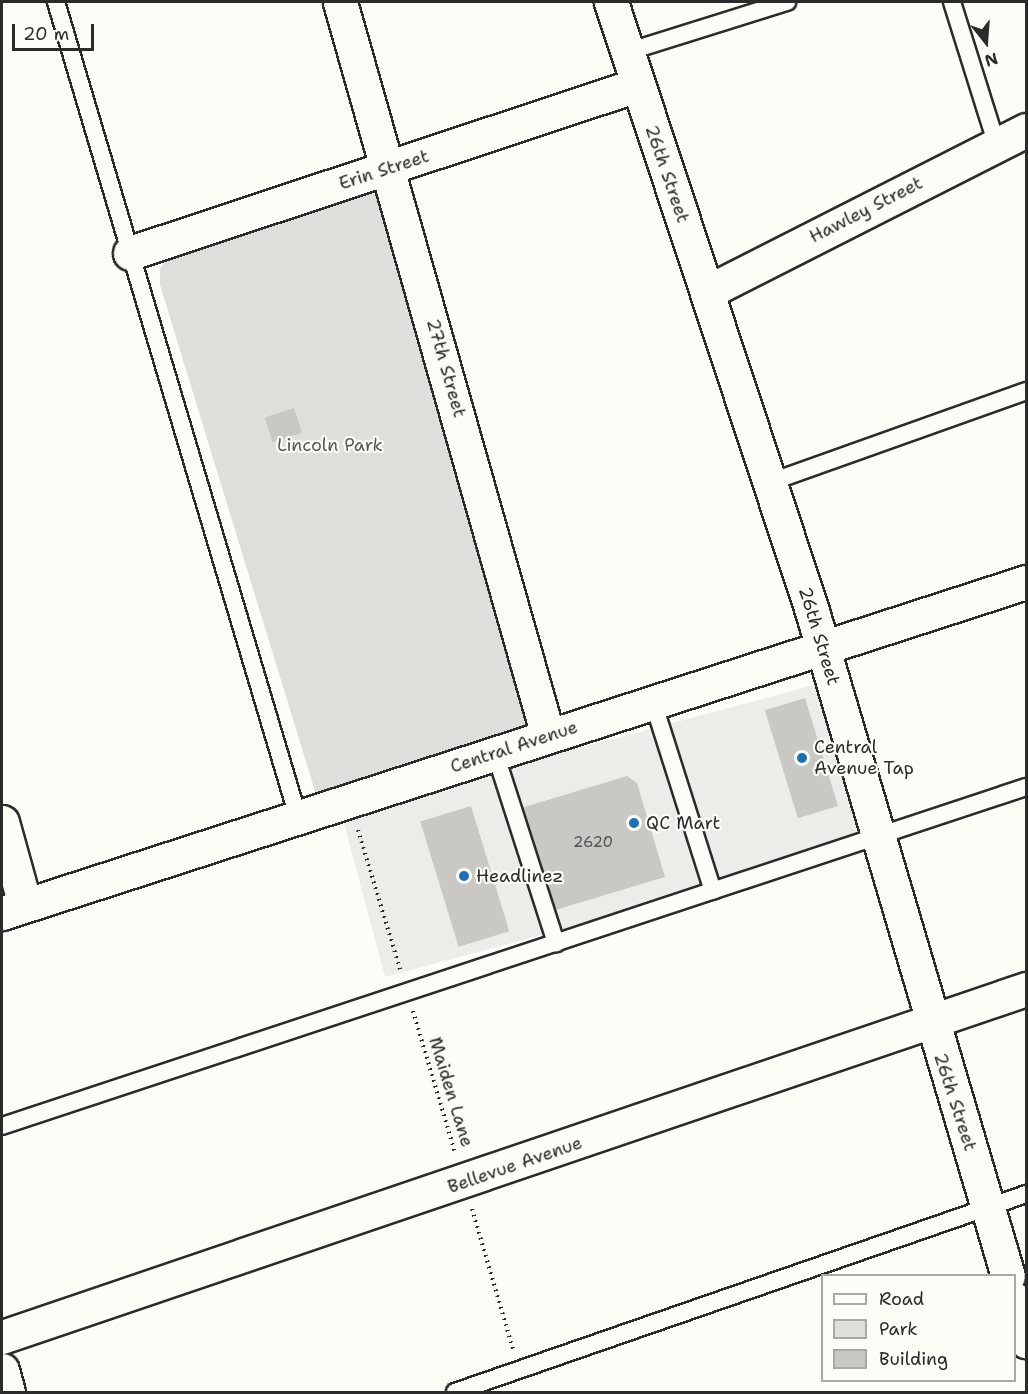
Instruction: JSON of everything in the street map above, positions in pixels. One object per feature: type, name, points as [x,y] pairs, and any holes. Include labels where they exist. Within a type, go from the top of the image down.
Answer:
[{"type":"street","name":"27th Street","points":[[340,2],[391,168],[548,736]]},
{"type":"street","name":"26th Street","points":[[611,2],[823,647],[929,1020],[1008,1274]]},
{"type":"street","name":"Erin Street","points":[[130,253],[637,85]]},
{"type":"street","name":"Hawley Street","points":[[707,292],[996,142],[1026,130]]},
{"type":"street","name":"Central Avenue","points":[[13,909],[1026,582]]},
{"type":"street","points":[[2,822],[13,909]]},
{"type":"street","name":"Bellevue Avenue","points":[[2,1336],[464,1182],[929,1020],[1026,989]]},
{"type":"street","points":[[1016,1306],[1026,1341]]},
{"type":"street","points":[[2,1370],[8,1392]]},
{"type":"lane","points":[[56,2],[298,817]]},
{"type":"lane","points":[[627,52],[787,2]]},
{"type":"lane","points":[[952,2],[996,142]]},
{"type":"lane","points":[[768,483],[1026,392]]},
{"type":"lane","points":[[653,702],[713,891]]},
{"type":"lane","points":[[495,753],[556,943]]},
{"type":"lane","points":[[2,1126],[1026,787]]},
{"type":"lane","points":[[455,1392],[1026,1194]]},
{"type":"path","name":"Maiden Lane","points":[[349,800],[519,1370]]},
{"type":"shaded area","points":[[818,684],[862,849],[385,977],[341,812]]},
{"type":"green space","name":"Lincoln Park","points":[[359,188],[379,197],[528,721],[521,735],[318,801],[160,285],[160,269],[172,251]]},
{"type":"building","points":[[294,408],[302,433],[273,442],[265,418]]},
{"type":"building","name":"Central Avenue Tap","points":[[805,698],[838,806],[798,818],[765,710]]},
{"type":"building","points":[[627,776],[637,783],[665,877],[552,911],[521,808]]},
{"type":"building","name":"Headlinez","points":[[471,806],[509,931],[459,947],[420,821]]},
{"type":"place","name":"Central Avenue Tap","points":[[802,758]]},
{"type":"place","name":"QC Mart","points":[[634,823]]},
{"type":"place","name":"Headlinez","points":[[464,876]]}]
